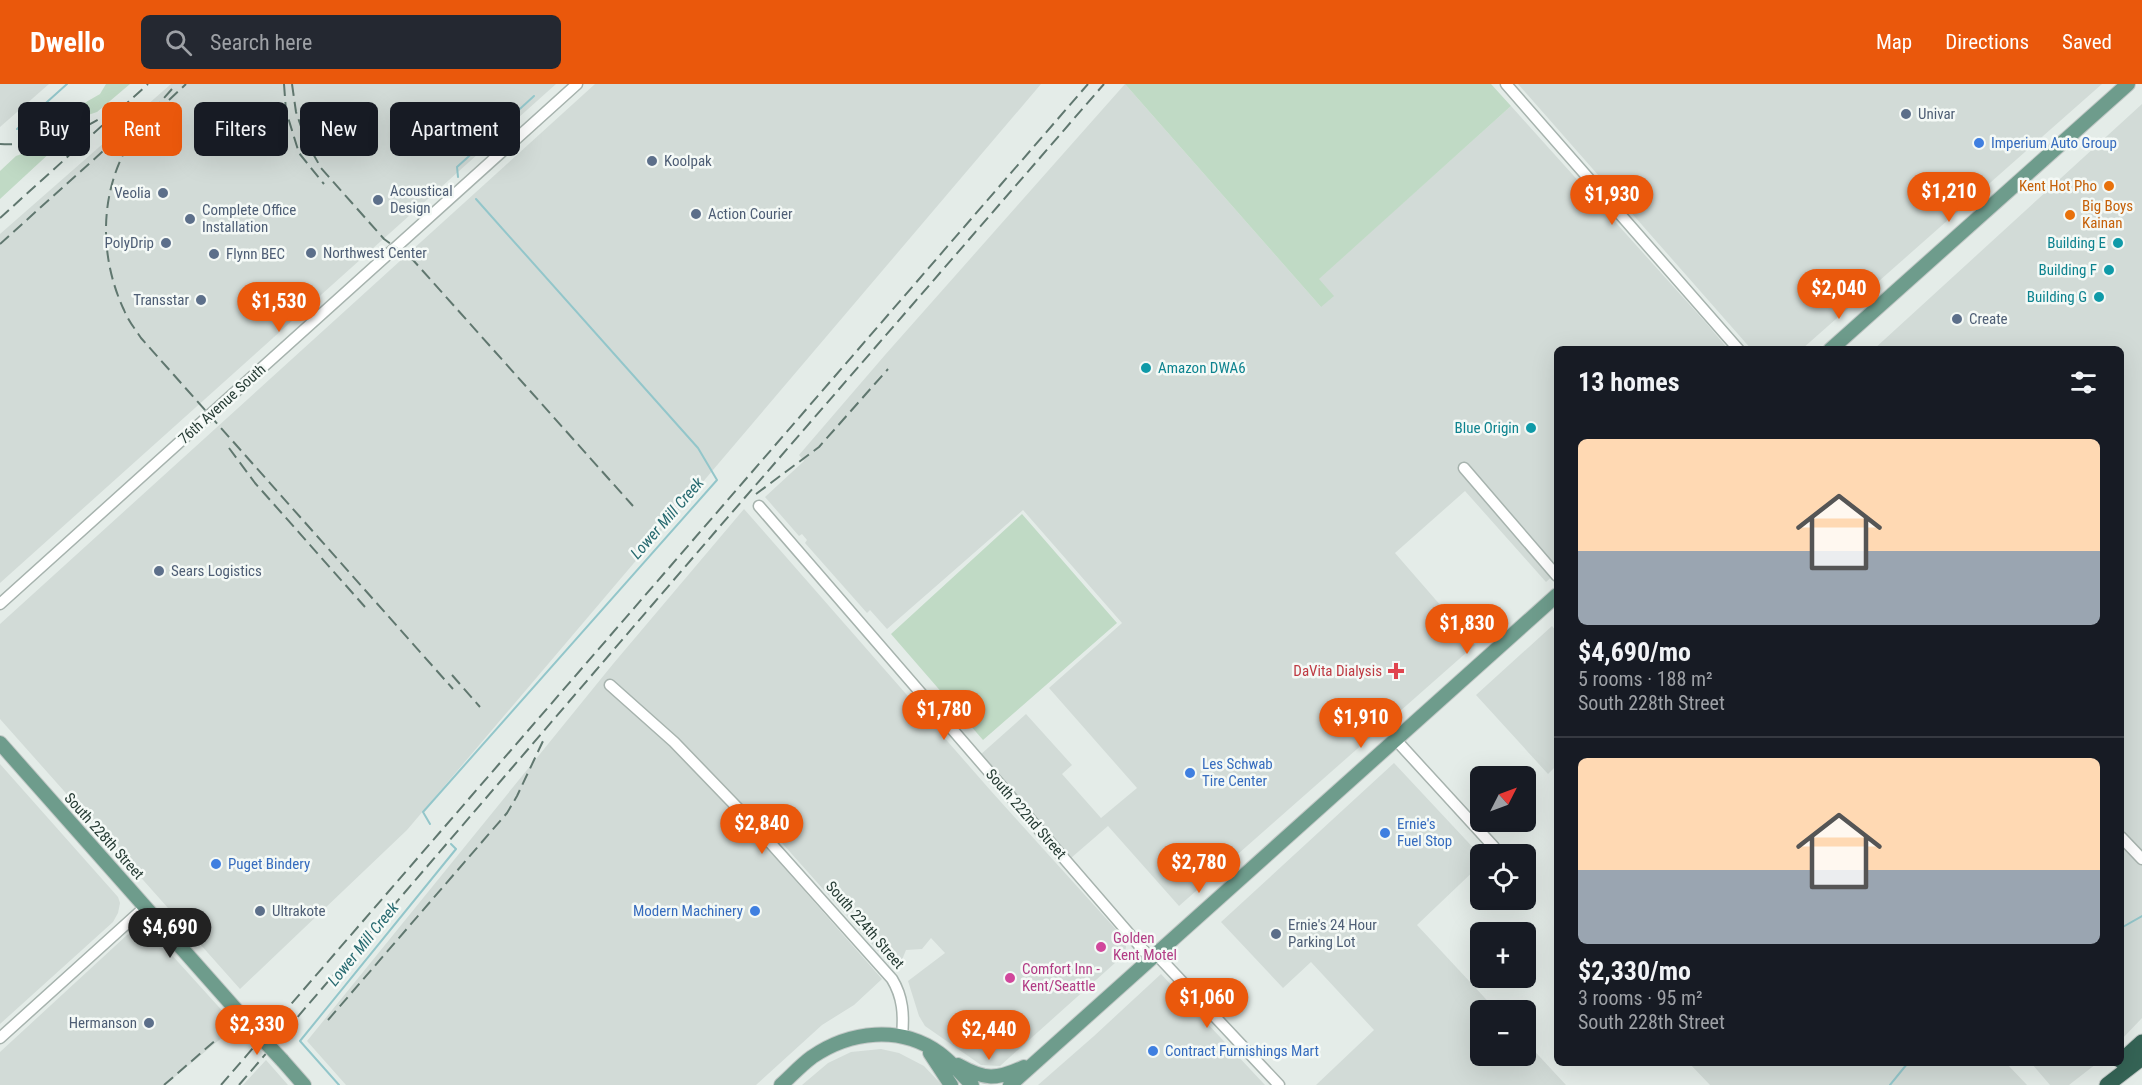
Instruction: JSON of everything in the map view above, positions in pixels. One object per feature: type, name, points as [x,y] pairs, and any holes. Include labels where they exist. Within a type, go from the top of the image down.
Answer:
[{"type":"highway","points":[[2124,1058],[2142,1042]]},
{"type":"highway","points":[[2107,1085],[2142,1058]]},
{"type":"highway","points":[[2097,1085],[2116,1066]]},
{"type":"main road","points":[[1834,346],[2128,84]]},
{"type":"main road","points":[[1010,1085],[1554,598]]},
{"type":"main road","name":"South 228th Street","points":[[0,743],[304,1085]]},
{"type":"main road","points":[[781,1085],[810,1059],[838,1043],[873,1034],[902,1036],[924,1044],[968,1071],[980,1075],[999,1078],[1036,1061]]},
{"type":"main road","points":[[924,1044],[951,1085]]},
{"type":"main road","points":[[942,1056],[972,1085]]},
{"type":"main road","points":[[1025,1085],[1036,1061]]},
{"type":"street","name":"76th Avenue South","points":[[0,604],[578,84]]},
{"type":"street","points":[[1506,84],[1735,346]]},
{"type":"street","points":[[1464,468],[1554,573]]},
{"type":"street","name":"South 222nd Street","points":[[759,506],[1154,956],[1279,1085]]},
{"type":"street","name":"South 224th Street","points":[[610,685],[674,742],[758,828],[892,979],[903,1007],[902,1036]]},
{"type":"street","points":[[1396,740],[1491,844]]},
{"type":"street","points":[[2124,840],[2142,859]]},
{"type":"street","points":[[0,1038],[145,907]]},
{"type":"shaded area","points":[[0,84],[49,84],[28,102],[18,102],[18,111],[0,127]]},
{"type":"shaded area","points":[[171,84],[556,84],[520,116],[520,102],[390,102],[390,156],[476,156],[0,583],[0,234],[102,145],[102,156],[182,156],[182,102],[150,102]]},
{"type":"shaded area","points":[[595,84],[1041,84],[407,830],[240,989],[0,719],[0,624],[516,156],[520,156],[520,152]]},
{"type":"shaded area","points":[[1125,84],[1321,307],[1318,279],[1511,106],[1725,346],[1554,346],[1554,575],[1546,582],[1465,491],[1395,553],[1475,645],[1179,906],[1108,826],[1071,858],[980,755],[1026,714],[1072,765],[1062,774],[1101,818],[1137,788],[1049,688],[1122,623],[1023,510],[887,629],[870,610],[867,613],[805,543],[807,540],[802,534],[799,536],[765,497],[804,461],[799,455]]},
{"type":"shaded area","points":[[1518,84],[2102,84],[1805,346],[1748,346]]},
{"type":"shaded area","points":[[2142,104],[2142,1018],[2124,1037],[2124,346],[1877,346]]},
{"type":"shaded area","points":[[744,509],[991,791],[1121,935],[1126,946],[1125,954],[1000,1066],[981,1065],[925,1026],[919,1016],[908,981],[945,953],[931,938],[922,949],[906,950],[897,972],[774,834],[763,844],[882,979],[854,1005],[822,1025],[756,1085],[346,1085],[307,1041],[613,664]]},
{"type":"shaded area","points":[[1552,626],[1554,628],[1554,768],[1548,774],[1476,695]]},
{"type":"shaded area","points":[[1394,763],[1470,844],[1470,875],[1417,925],[1470,982],[1470,988],[1476,988],[1487,1000],[1470,1000],[1470,1066],[1536,1066],[1536,1053],[1566,1085],[1316,1085],[1374,1030],[1311,962],[1283,988],[1221,922]]},
{"type":"shaded area","points":[[0,764],[118,897],[120,903],[113,922],[0,1024]]},
{"type":"shaded area","points":[[139,930],[151,932],[236,1026],[165,1085],[0,1085],[0,1052],[127,935]]},
{"type":"shaded area","points":[[1161,974],[1265,1085],[1038,1085],[1094,1036]]},
{"type":"shaded area","points":[[881,1049],[899,1053],[924,1066],[942,1085],[802,1085],[828,1063],[851,1052]]},
{"type":"shaded area","points":[[266,1060],[288,1085],[243,1085]]},
{"type":"shaded area","points":[[1692,1066],[2009,1066],[2027,1085],[1710,1085]]},
{"type":"shaded area","points":[[2034,1066],[2093,1066],[2069,1085],[2050,1085]]},
{"type":"green space","points":[[106,84],[130,84],[109,102],[102,102],[102,108],[90,114],[90,102],[86,102],[100,94]]},
{"type":"green space","points":[[1125,84],[1491,84],[1511,106],[1319,279],[1334,296],[1321,307]]},
{"type":"green space","points":[[16,156],[47,156],[0,199],[0,171]]},
{"type":"green space","points":[[1022,514],[1117,623],[983,740],[891,634]]},
{"type":"waterway","points":[[17,129],[67,84]]},
{"type":"waterway","name":"Lower Mill Creek","points":[[520,109],[534,96]]},
{"type":"waterway","name":"Lower Mill Creek","points":[[458,177],[457,167],[469,156]]},
{"type":"waterway","name":"Lower Mill Creek","points":[[430,824],[423,812],[717,480],[698,448],[476,199]]},
{"type":"waterway","name":"Lower Mill Creek","points":[[339,1085],[300,1041],[456,849],[451,844]]},
{"type":"waterway","points":[[2124,926],[2142,916]]},
{"type":"waterway","points":[[1890,1085],[1905,1066]]},
{"type":"railway","points":[[0,218],[148,84]]},
{"type":"railway","points":[[169,100],[186,84]]},
{"type":"railway","points":[[284,84],[286,111],[299,153],[324,184]]},
{"type":"railway","points":[[292,84],[296,112],[306,141],[321,168],[384,239],[413,260],[633,506]]},
{"type":"railway","points":[[221,1085],[1088,84]]},
{"type":"railway","points":[[239,1085],[1104,84]]},
{"type":"railway","points":[[172,89],[132,139],[111,186],[107,207],[107,249],[110,270],[126,314],[141,338],[453,689]]},
{"type":"railway","points":[[0,144],[28,143],[54,138],[80,129],[102,117]]},
{"type":"railway","points":[[0,244],[102,152]]},
{"type":"railway","points":[[756,494],[819,447],[888,369]]},
{"type":"railway","points":[[229,448],[255,483],[365,607]]},
{"type":"railway","points":[[452,675],[480,707]]},
{"type":"railway","points":[[328,1020],[507,813],[543,741]]},
{"type":"railway","points":[[164,1085],[217,1039]]},
{"type":"place","name":"Univar","points":[[1906,114]]},
{"type":"place","name":"Imperium Auto Group","points":[[1979,143]]},
{"type":"place","name":"Koolpak","points":[[652,161]]},
{"type":"place","name":"Kent Hot Pho","points":[[2109,186]]},
{"type":"place","name":"Veolia","points":[[163,193]]},
{"type":"place","name":"Acoustical Design","points":[[378,200]]},
{"type":"place","name":"Action Courier","points":[[696,214]]},
{"type":"place","name":"Big Boys Kainan","points":[[2070,215]]},
{"type":"place","name":"Complete Office Installation","points":[[190,219]]},
{"type":"place","name":"PolyDrip","points":[[166,243]]},
{"type":"place","name":"Building E","points":[[2118,243]]},
{"type":"place","name":"Northwest Center","points":[[311,253]]},
{"type":"place","name":"Flynn BEC","points":[[214,254]]},
{"type":"place","name":"Building F","points":[[2109,270]]},
{"type":"place","name":"Building G","points":[[2099,297]]},
{"type":"place","name":"Transstar","points":[[201,300]]},
{"type":"place","name":"Create","points":[[1957,319]]},
{"type":"place","name":"Amazon DWA6","points":[[1146,368]]},
{"type":"place","name":"Blue Origin","points":[[1531,428]]},
{"type":"place","name":"Sears Logistics","points":[[159,571]]},
{"type":"place","name":"DaVita Dialysis","points":[[1396,671]]},
{"type":"place","name":"Les Schwab Tire Center","points":[[1190,773]]},
{"type":"place","name":"Ernie's Fuel Stop","points":[[1385,833]]},
{"type":"place","name":"Puget Bindery","points":[[216,864]]},
{"type":"place","name":"Ultrakote","points":[[260,911]]},
{"type":"place","name":"Modern Machinery","points":[[755,911]]},
{"type":"place","name":"Ernie's 24 Hour Parking Lot","points":[[1276,934]]},
{"type":"place","name":"Golden Kent Motel","points":[[1101,947]]},
{"type":"place","name":"Comfort Inn - Kent/Seattle","points":[[1010,978]]},
{"type":"place","name":"Hermanson","points":[[149,1023]]},
{"type":"place","name":"Contract Furnishings Mart","points":[[1153,1051]]}]
